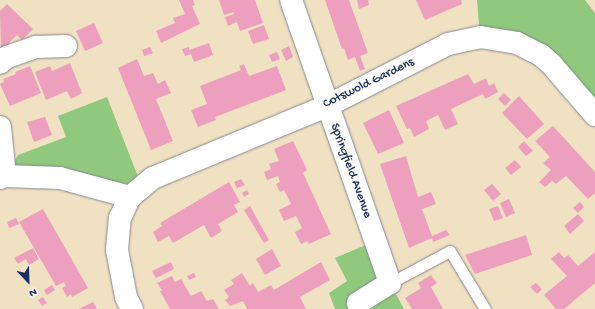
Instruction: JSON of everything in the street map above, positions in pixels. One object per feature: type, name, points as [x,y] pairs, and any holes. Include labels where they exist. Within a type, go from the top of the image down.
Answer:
[{"type":"street","name":"Springfield Avenue","points":[[291,0],[390,283]]},
{"type":"street","name":"Cotswold Gardens","points":[[132,309],[126,298],[117,250],[120,218],[130,197],[153,178],[327,106],[448,44],[480,37],[517,43],[541,55],[552,65],[595,115]]},
{"type":"street","points":[[0,63],[7,57],[36,47],[66,46]]},
{"type":"street","points":[[0,127],[2,177],[60,178],[130,197]]},
{"type":"street","points":[[358,303],[390,283]]},
{"type":"lane","points":[[390,283],[450,251],[485,309]]},
{"type":"green space","points":[[477,0],[585,0],[595,13],[595,115],[552,65],[480,37]]},
{"type":"green space","points":[[107,97],[142,187],[5,176],[18,155],[66,137],[58,116]]},
{"type":"green space","points":[[375,241],[390,283],[404,309],[335,309],[329,293],[347,281],[335,258]]},
{"type":"building","points":[[179,0],[193,0],[195,5],[192,6],[200,24],[161,43],[156,31],[175,23],[173,18],[185,14]]},
{"type":"building","points":[[219,0],[255,0],[263,23],[240,31],[237,22],[228,26],[225,17],[234,14],[234,12],[224,15]]},
{"type":"building","points":[[325,0],[349,0],[368,53],[360,56],[365,69],[360,71],[355,57],[348,60],[344,48],[342,49]]},
{"type":"building","points":[[357,0],[368,0],[369,5],[359,9]]},
{"type":"building","points":[[416,0],[461,0],[462,4],[425,20]]},
{"type":"building","points":[[7,4],[33,29],[22,40],[17,35],[1,51],[0,11]]},
{"type":"building","points":[[94,23],[103,43],[85,51],[76,31]]},
{"type":"building","points":[[264,25],[269,39],[253,44],[248,31]]},
{"type":"building","points":[[209,43],[213,55],[194,62],[191,54],[185,56],[182,49],[189,47],[189,50]]},
{"type":"building","points":[[289,46],[293,57],[286,61],[281,50]]},
{"type":"building","points":[[150,47],[153,53],[144,56],[142,50]]},
{"type":"building","points":[[277,52],[280,59],[272,62],[269,55]]},
{"type":"building","points":[[137,59],[144,76],[153,73],[158,84],[165,80],[171,93],[156,99],[173,141],[151,150],[118,68]]},
{"type":"building","points":[[70,63],[82,93],[71,99],[67,91],[46,100],[35,72],[50,66],[52,71]]},
{"type":"building","points":[[244,64],[249,76],[277,66],[286,90],[215,117],[216,120],[198,127],[191,110],[207,104],[200,86],[241,70],[239,66]]},
{"type":"building","points":[[30,66],[41,93],[10,106],[0,84],[4,82],[3,79]]},
{"type":"building","points":[[468,74],[474,84],[486,78],[489,86],[494,83],[498,92],[485,99],[483,94],[451,109],[458,124],[445,130],[438,115],[426,121],[429,129],[414,137],[410,128],[407,129],[396,106]]},
{"type":"building","points":[[504,93],[511,100],[505,106],[498,99]]},
{"type":"building","points":[[519,96],[544,124],[527,139],[502,113]]},
{"type":"building","points":[[389,110],[404,143],[378,154],[363,123]]},
{"type":"building","points":[[45,117],[52,135],[34,142],[27,122]]},
{"type":"building","points":[[553,126],[595,172],[595,193],[588,199],[566,176],[556,184],[552,181],[545,187],[539,182],[551,170],[543,163],[550,157],[535,141]]},
{"type":"building","points":[[293,141],[307,170],[303,173],[331,234],[309,244],[307,241],[301,244],[295,232],[302,228],[296,216],[284,221],[279,210],[291,204],[284,190],[280,192],[276,184],[280,182],[278,176],[267,180],[264,172],[271,169],[269,164],[279,161],[274,149]]},
{"type":"building","points":[[524,141],[533,151],[526,156],[518,147]]},
{"type":"building","points":[[406,156],[418,197],[431,192],[436,204],[422,209],[432,236],[446,230],[450,235],[433,242],[432,238],[409,248],[380,164]]},
{"type":"building","points":[[515,160],[521,167],[511,175],[505,168]]},
{"type":"building","points":[[241,179],[245,185],[237,188],[234,182]]},
{"type":"building","points":[[229,182],[240,202],[234,205],[238,212],[218,224],[222,231],[211,238],[204,225],[173,243],[169,236],[158,242],[153,232],[162,226],[160,223]]},
{"type":"building","points":[[492,184],[501,194],[493,201],[484,190]]},
{"type":"building","points":[[247,190],[249,194],[244,197],[242,193]]},
{"type":"building","points":[[509,199],[515,213],[506,217],[500,203]]},
{"type":"building","points":[[580,202],[584,207],[578,213],[573,208]]},
{"type":"building","points":[[250,206],[269,240],[264,243],[244,210]]},
{"type":"building","points":[[498,206],[503,218],[494,221],[489,209]]},
{"type":"building","points":[[43,209],[88,288],[72,297],[71,294],[67,297],[62,288],[66,286],[64,282],[56,286],[19,222]]},
{"type":"building","points":[[578,214],[584,221],[570,234],[564,226]]},
{"type":"building","points":[[16,218],[19,224],[9,228],[7,222]]},
{"type":"building","points":[[526,235],[532,255],[475,274],[465,255]]},
{"type":"building","points":[[33,248],[39,259],[29,265],[26,259],[18,264],[14,258]]},
{"type":"building","points":[[272,249],[281,266],[265,275],[256,259]]},
{"type":"building","points":[[559,252],[564,258],[568,255],[578,266],[595,252],[595,283],[564,309],[556,309],[544,295],[567,276],[551,259]]},
{"type":"building","points":[[171,262],[174,269],[156,278],[152,271]]},
{"type":"building","points":[[321,262],[330,280],[300,297],[306,309],[247,309],[243,301],[230,306],[225,300],[229,297],[224,290],[234,284],[231,280],[242,273],[250,286],[253,283],[258,292],[271,285],[274,290]]},
{"type":"building","points":[[194,273],[196,277],[189,280],[187,276]]},
{"type":"building","points":[[431,275],[437,283],[431,287],[443,309],[412,309],[405,298],[421,288],[418,283]]},
{"type":"building","points":[[172,276],[175,282],[181,279],[191,296],[201,291],[207,301],[213,299],[219,309],[170,309],[160,291],[162,290],[157,283]]},
{"type":"building","points":[[536,283],[542,289],[537,294],[530,287]]},
{"type":"building","points":[[52,285],[55,290],[47,295],[44,290]]},
{"type":"building","points":[[43,297],[47,303],[42,306],[38,300]]},
{"type":"building","points":[[93,302],[97,309],[79,309]]}]
